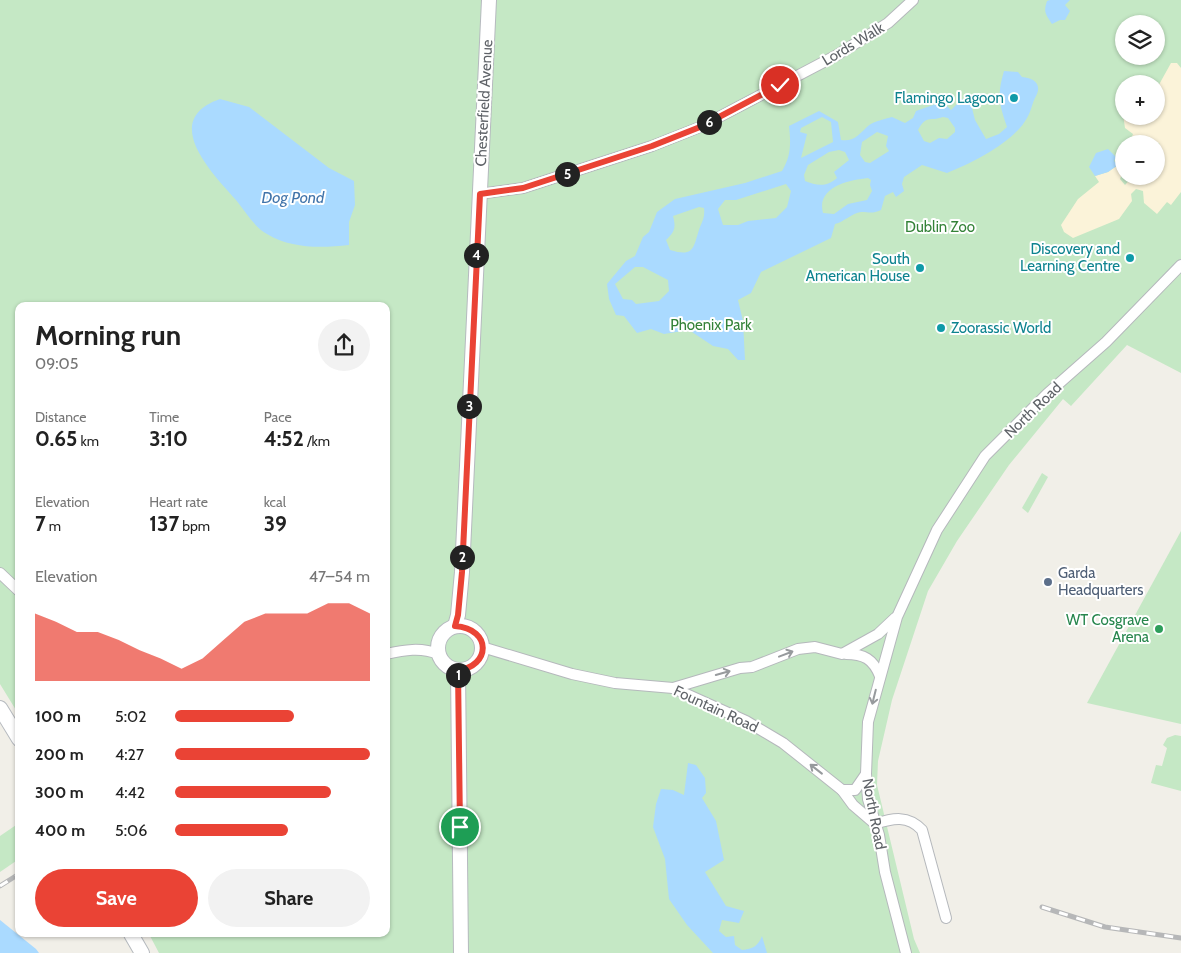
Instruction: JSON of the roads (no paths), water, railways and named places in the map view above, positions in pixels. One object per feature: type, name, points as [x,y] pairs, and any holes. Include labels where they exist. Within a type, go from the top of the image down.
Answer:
[{"type":"street","name":"Chesterfield Avenue","points":[[455,626],[458,615],[462,572],[489,0]]},
{"type":"street","name":"Lords Walk","points":[[480,194],[523,188],[652,146],[700,127],[836,55],[888,23],[913,0]]},
{"type":"street","name":"North Road","points":[[906,953],[868,798],[866,774],[868,722],[897,617],[937,530],[985,456],[1048,394],[1106,342],[1181,265]]},
{"type":"street","points":[[0,573],[15,587]]},
{"type":"street","points":[[842,654],[878,634],[897,617]]},
{"type":"street","points":[[390,653],[412,650],[430,650],[438,654],[446,665],[458,670],[465,670],[478,661],[482,647],[474,630],[469,627],[455,626],[443,633],[439,639],[438,654]]},
{"type":"street","name":"Fountain Road","points":[[482,647],[572,674],[615,683],[672,688],[708,702],[746,721],[782,743],[842,790],[853,804],[875,824]]},
{"type":"street","points":[[672,688],[740,668],[752,667],[798,649],[815,647],[842,654],[860,654],[868,657],[880,676]]},
{"type":"street","points":[[458,670],[461,953]]},
{"type":"street","points":[[706,678],[700,690],[701,696],[708,702]]},
{"type":"street","points":[[0,708],[15,732]]},
{"type":"street","points":[[842,790],[855,790],[866,774]]},
{"type":"street","points":[[875,824],[890,819],[906,819],[915,822],[922,830],[946,918]]},
{"type":"street","points":[[133,937],[142,953]]},
{"type":"water","points":[[1070,0],[1065,5],[1070,11],[1065,20],[1052,24],[1045,11],[1047,1]]},
{"type":"water","points":[[1004,71],[1018,72],[1022,77],[1031,79],[1038,85],[1038,92],[1030,113],[1021,127],[992,151],[947,173],[922,165],[904,177],[902,184],[904,191],[896,197],[893,192],[885,196],[881,210],[861,212],[835,224],[831,238],[761,272],[751,293],[738,300],[743,321],[745,360],[738,360],[728,349],[713,346],[689,330],[664,334],[651,329],[637,333],[624,316],[616,315],[609,299],[607,284],[626,261],[635,256],[643,237],[649,232],[657,212],[675,199],[745,183],[782,171],[790,150],[789,126],[819,111],[838,122],[841,140],[850,140],[876,121],[892,117],[905,123],[913,118],[916,111],[936,104],[945,104],[951,110],[962,99],[971,104],[975,120],[986,139],[999,134],[1007,127],[1000,99],[1000,87]],"holes":[[[822,117],[831,122],[833,142],[801,158],[807,134],[800,132],[801,128]],[[948,118],[955,128],[955,132],[947,139],[939,138],[930,143],[924,141],[918,130],[926,120]],[[877,132],[888,136],[886,146],[889,151],[870,163],[865,162],[860,155],[862,142]],[[839,150],[845,152],[849,160],[834,172],[837,178],[822,185],[805,181],[804,175],[808,165],[829,152]],[[868,178],[871,180],[872,191],[867,200],[848,204],[834,214],[823,213],[822,204],[824,197],[829,191],[836,186]],[[786,184],[791,191],[787,207],[776,218],[748,221],[738,225],[723,225],[718,209],[725,200],[736,200]],[[699,207],[704,208],[703,220],[694,245],[689,251],[678,252],[670,250],[666,240],[673,232],[673,216]],[[635,267],[643,267],[668,280],[669,291],[659,301],[636,304],[632,300],[623,299],[615,284]]]},
{"type":"water","name":"Dog Pond","points":[[220,99],[249,107],[329,168],[354,181],[355,205],[349,222],[349,245],[317,247],[297,245],[277,239],[254,224],[204,161],[196,147],[192,133],[194,120],[202,108]]},
{"type":"water","points":[[1108,149],[1115,156],[1115,167],[1108,172],[1095,176],[1089,167],[1096,153]]},
{"type":"water","points":[[688,763],[696,765],[705,778],[706,793],[702,798],[716,821],[724,860],[705,872],[726,906],[744,911],[739,923],[722,920],[719,931],[726,937],[734,936],[735,945],[742,950],[755,946],[762,936],[767,953],[713,953],[687,925],[669,899],[665,859],[653,827],[656,804],[661,789],[673,790],[684,795]]},
{"type":"water","points":[[0,920],[15,932],[15,937],[21,937],[39,953],[0,953]]},
{"type":"railway","points":[[0,886],[15,877]]},
{"type":"railway","points":[[1042,907],[1105,927],[1181,938]]},
{"type":"place","name":"Flamingo Lagoon","points":[[1014,98]]},
{"type":"place","name":"Discovery and Learning Centre","points":[[1130,258]]},
{"type":"place","name":"South American House","points":[[920,268]]},
{"type":"place","name":"Zoorassic World","points":[[941,328]]},
{"type":"place","name":"Garda Headquarters","points":[[1048,582]]},
{"type":"place","name":"WT Cosgrave Arena","points":[[1159,629]]},
{"type":"park label","name":"Dublin Zoo","points":[[940,227]]},
{"type":"park label","name":"Phoenix Park","points":[[711,325]]}]
